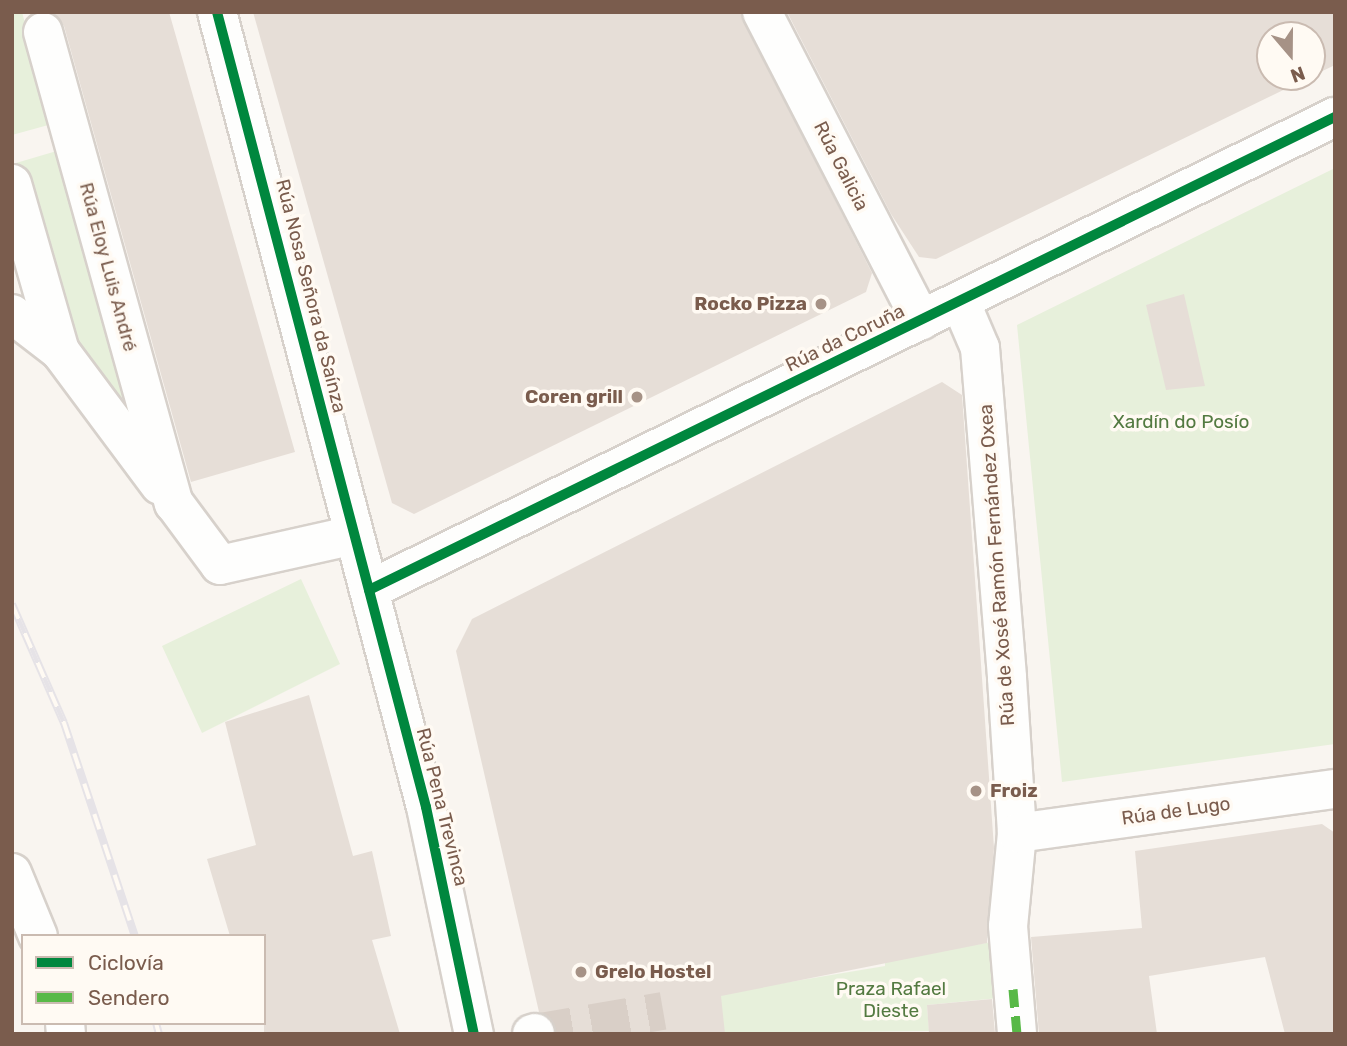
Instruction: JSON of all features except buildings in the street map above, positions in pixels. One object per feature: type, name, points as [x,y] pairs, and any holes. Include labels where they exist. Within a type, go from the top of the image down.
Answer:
[{"type":"street","name":"Rúa Nosa Señora da Saínza","points":[[218,12],[369,590]]},
{"type":"street","name":"Rúa Galicia","points":[[762,12],[921,320]]},
{"type":"street","name":"Rúa Eloy Luis André","points":[[43,32],[173,503]]},
{"type":"street","name":"Rúa da Coruña","points":[[369,590],[1335,117]]},
{"type":"street","name":"Rúa Eloy Luis André","points":[[12,184],[60,351]]},
{"type":"street","name":"Rúa de Xosé Ramón Fernández Oxea","points":[[960,301],[980,348],[1017,833],[1009,926],[1017,1034]]},
{"type":"street","name":"Rúa Eloy Luis André","points":[[12,314],[60,351],[220,565],[354,536]]},
{"type":"street","name":"Rúa Pena Trevinca","points":[[369,590],[426,807],[474,1034]]},
{"type":"street","name":"Rúa de Lugo","points":[[1017,833],[1335,789]]},
{"type":"street","points":[[12,873],[37,934]]},
{"type":"green space","points":[[12,12],[22,12],[52,124],[12,135]]},
{"type":"green space","points":[[60,150],[143,444],[72,348],[16,163]]},
{"type":"green space","name":"Xardín do Posío","points":[[1335,168],[1335,744],[1062,782],[1017,325]]},
{"type":"green space","points":[[301,579],[340,664],[202,733],[162,646]]},
{"type":"green space","name":"Praza Rafael Dieste","points":[[992,942],[999,998],[927,1005],[929,1031],[672,1034],[668,1002],[885,966],[885,960]]},
{"type":"tunnel","points":[[535,1033],[663,1011]]},
{"type":"railway","points":[[12,604],[64,723],[134,934]]},
{"type":"railway","points":[[157,1025],[159,1034]]},
{"type":"marked path","points":[[1013,989],[1017,1034]]},
{"type":"cycle path","points":[[217,12],[426,807],[474,1034]]},
{"type":"cycle path","points":[[369,590],[1335,117]]},
{"type":"place","name":"Rocko Pizza","points":[[821,304]]},
{"type":"place","name":"Coren grill","points":[[637,397]]},
{"type":"place","name":"Froiz","points":[[976,791]]},
{"type":"place","name":"Grelo Hostel","points":[[581,972]]}]
